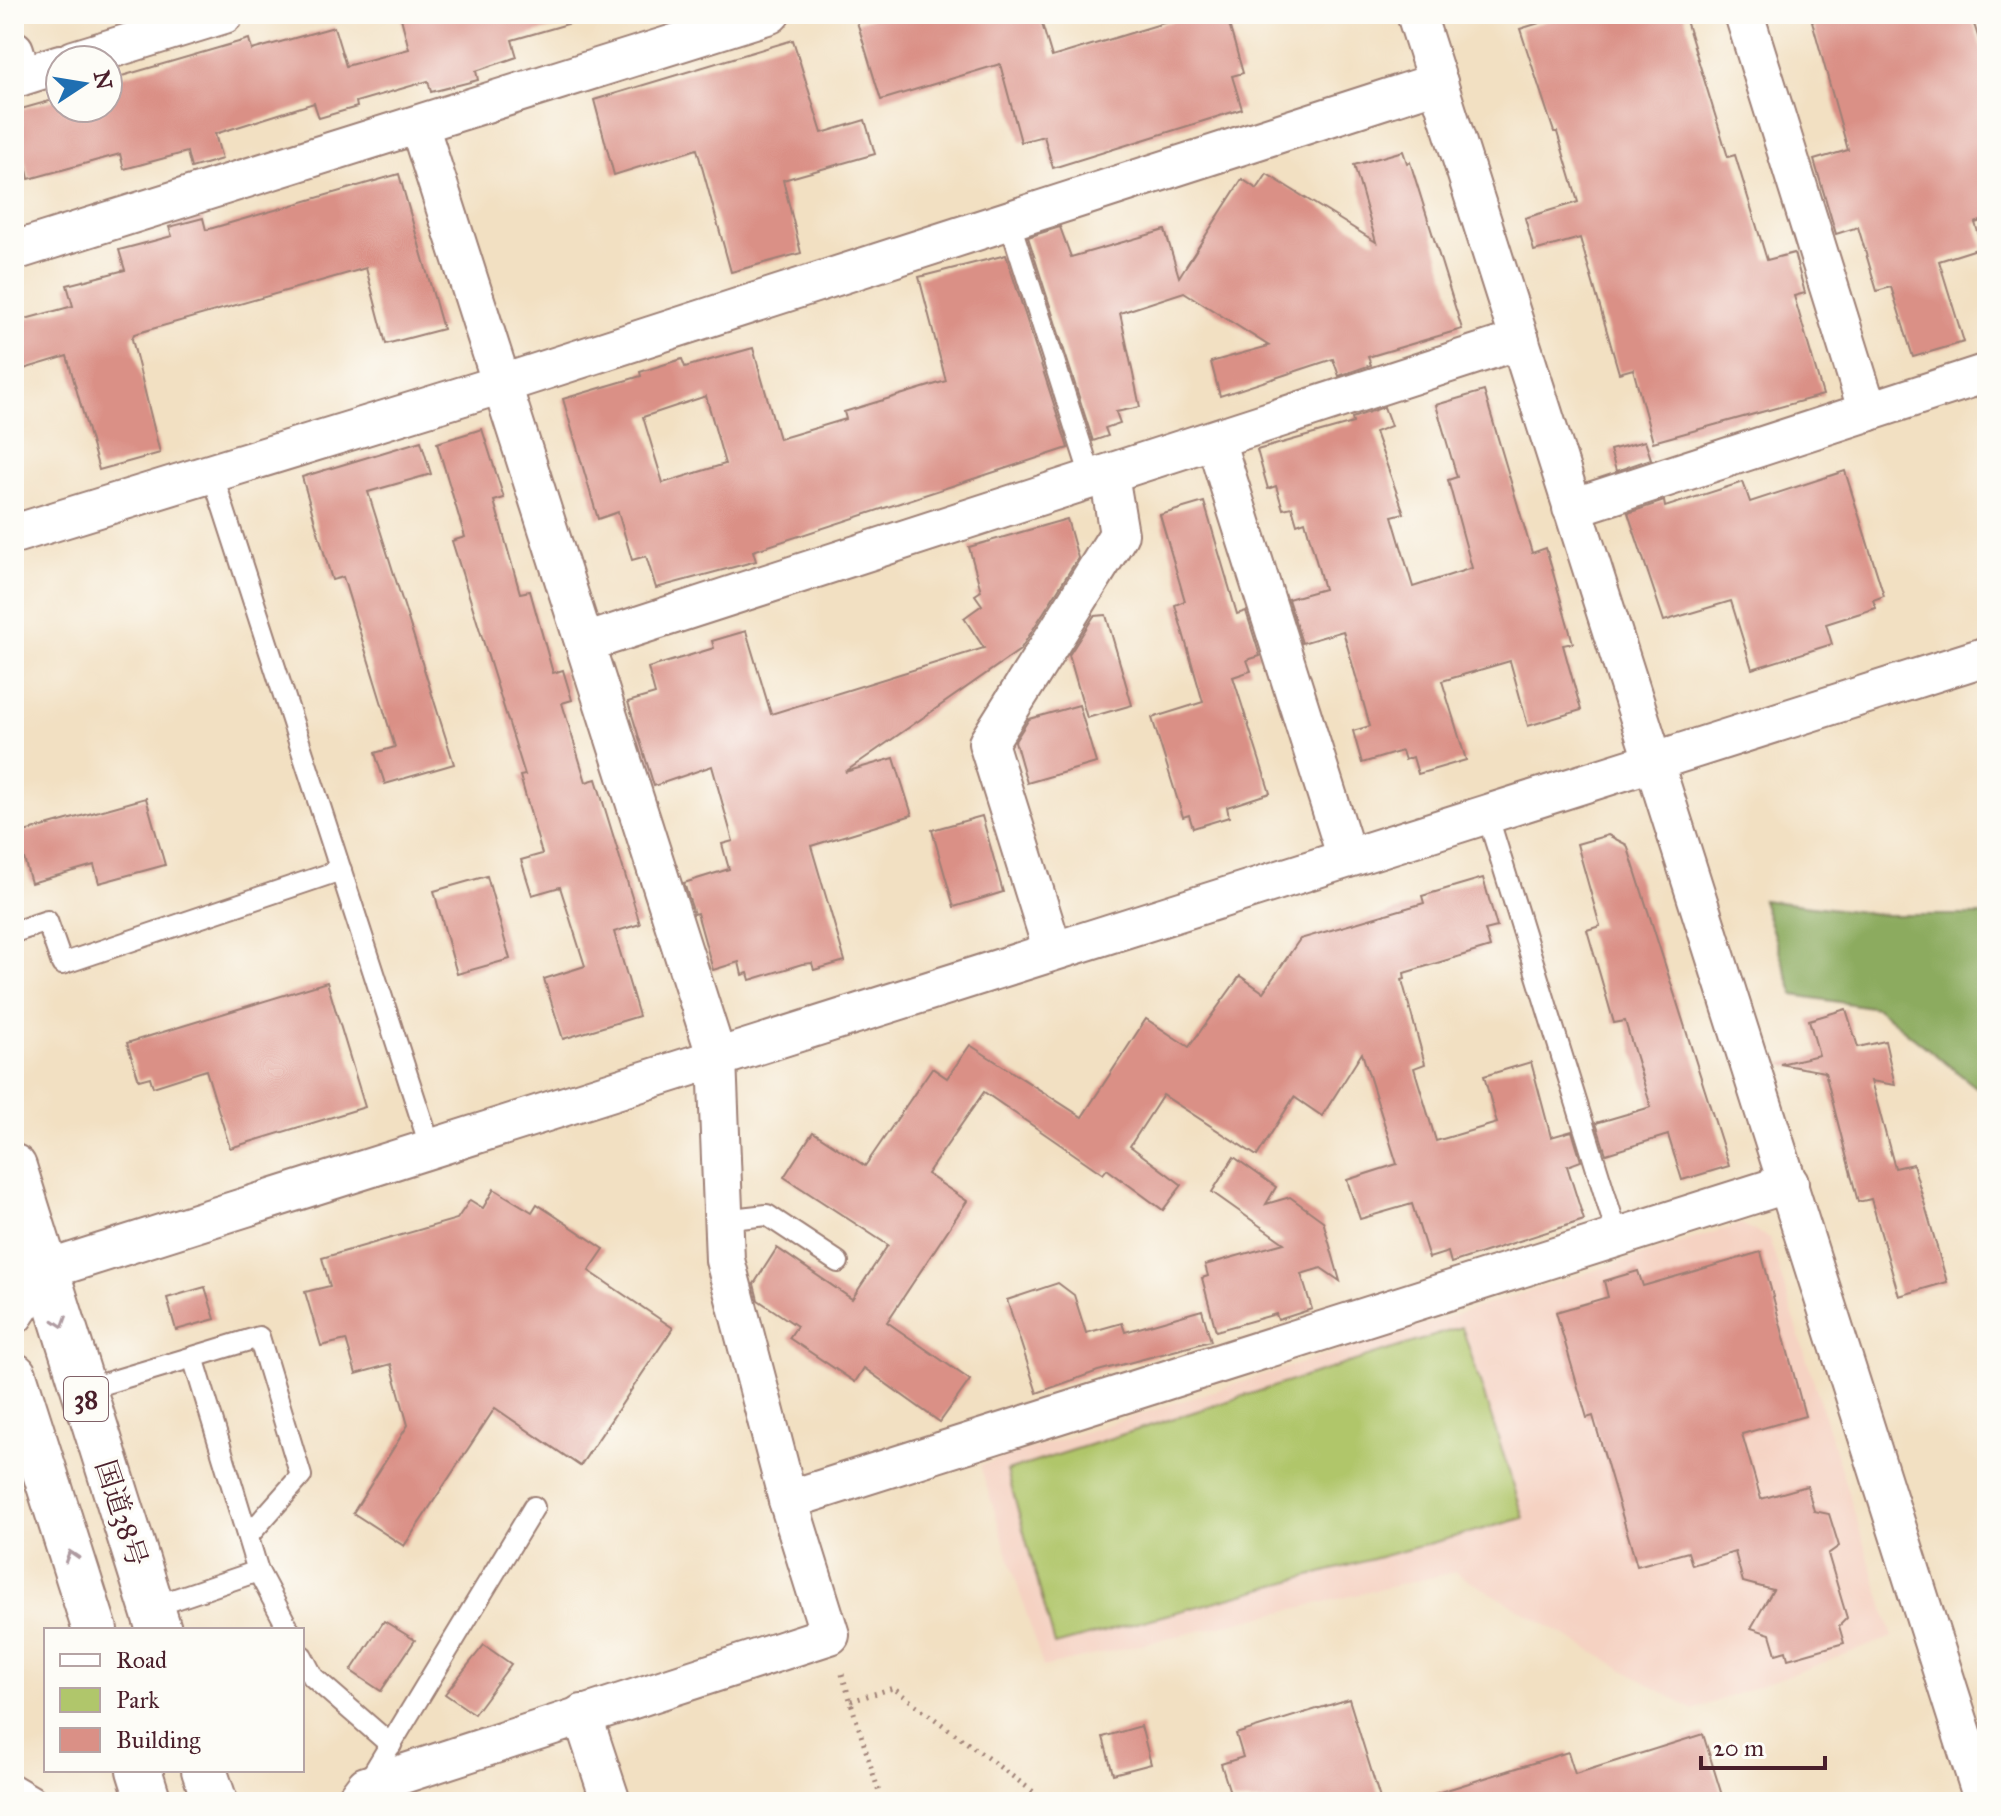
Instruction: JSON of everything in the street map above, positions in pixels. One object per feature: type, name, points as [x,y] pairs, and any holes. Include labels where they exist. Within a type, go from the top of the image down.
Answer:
[{"type":"highway","name":"国道38号","points":[[14,1167],[44,1271],[156,1619]]},
{"type":"highway","name":"38","points":[[14,1375],[94,1628]]},
{"type":"highway","points":[[140,1772],[149,1802]]},
{"type":"highway","points":[[205,1772],[215,1802]]},
{"type":"street","points":[[124,45],[224,14]]},
{"type":"street","points":[[14,251],[770,14]]},
{"type":"street","points":[[1416,14],[1984,1802]]},
{"type":"street","points":[[1744,14],[1868,412]]},
{"type":"street","points":[[14,50],[22,76],[44,69]]},
{"type":"street","points":[[14,534],[502,384],[1438,82]]},
{"type":"street","points":[[360,1794],[582,1714],[830,1635],[788,1500],[725,1260],[717,1058],[419,125]]},
{"type":"street","points":[[585,643],[1520,340]]},
{"type":"street","points":[[1572,508],[1987,373]]},
{"type":"street","points":[[1215,440],[1347,858]]},
{"type":"street","points":[[1053,951],[988,743],[1119,534],[1100,477]]},
{"type":"street","points":[[14,1315],[44,1271],[1987,656]]},
{"type":"street","points":[[788,1500],[1789,1183]]},
{"type":"street","points":[[582,1714],[611,1802]]},
{"type":"lane","points":[[1009,220],[1100,477]]},
{"type":"lane","points":[[212,473],[431,1149]]},
{"type":"lane","points":[[1487,814],[1618,1237]]},
{"type":"lane","points":[[14,932],[47,921],[62,964],[341,870]]},
{"type":"lane","points":[[722,1220],[767,1215],[838,1262]]},
{"type":"lane","points":[[83,1390],[259,1337],[301,1476],[248,1536]]},
{"type":"lane","points":[[193,1357],[258,1571],[288,1628]]},
{"type":"lane","points":[[360,1794],[534,1507]]},
{"type":"lane","points":[[156,1619],[258,1571]]},
{"type":"lane","points":[[304,1660],[313,1677],[391,1745]]},
{"type":"lane","points":[[14,1785],[36,1798]]},
{"type":"path","points":[[830,1635],[882,1802]]},
{"type":"path","points":[[851,1701],[893,1688],[1047,1802]]},
{"type":"shaded area","points":[[1741,1224],[1769,1238],[1893,1637],[1693,1710],[1455,1572],[1043,1667],[980,1465]]},
{"type":"green space","points":[[1762,900],[1887,915],[1987,915],[1987,1096],[1877,1008],[1794,995]]},
{"type":"green space","points":[[1462,1327],[1524,1518],[1055,1645],[1007,1471]]},
{"type":"building","points":[[400,14],[570,14],[571,23],[512,40],[517,57],[476,71],[478,80],[431,92],[428,81],[356,102],[357,107],[319,118],[314,103],[215,134],[222,159],[191,168],[187,152],[124,169],[120,154],[29,179],[14,111],[44,103],[44,124],[124,124],[124,75],[249,39],[252,50],[334,27],[346,66],[409,49]]},
{"type":"building","points":[[884,14],[1039,14],[1052,57],[1164,23],[1201,14],[1226,14],[1243,73],[1232,76],[1242,109],[1053,168],[1044,136],[1021,142],[1000,64],[881,100],[857,22]]},
{"type":"building","points":[[1568,14],[1684,14],[1728,157],[1735,155],[1767,260],[1794,253],[1805,293],[1794,296],[1823,395],[1653,442],[1633,369],[1619,373],[1580,238],[1534,251],[1525,218],[1578,202],[1520,29]]},
{"type":"building","points":[[1835,14],[1969,14],[1975,27],[1987,65],[1987,219],[1975,223],[1983,247],[1939,261],[1964,342],[1913,357],[1891,287],[1877,291],[1858,227],[1836,234],[1814,160],[1848,150],[1812,21]]},
{"type":"building","points":[[793,40],[822,133],[865,120],[875,154],[783,180],[801,253],[731,272],[697,149],[614,175],[594,100]]},
{"type":"building","points":[[1403,151],[1407,163],[1410,162],[1462,329],[1368,357],[1371,365],[1339,376],[1333,359],[1220,396],[1211,362],[1269,346],[1184,292],[1120,313],[1140,407],[1116,412],[1120,423],[1105,428],[1108,436],[1093,441],[1028,237],[1060,227],[1071,257],[1165,230],[1179,277],[1242,179],[1257,189],[1267,174],[1376,242],[1354,165]]},
{"type":"building","points":[[399,174],[443,329],[386,344],[366,268],[134,334],[132,339],[160,453],[99,470],[67,356],[14,372],[14,322],[73,306],[67,285],[125,270],[119,250],[172,236],[169,227],[203,218],[206,230]]},
{"type":"building","points":[[1006,255],[1068,448],[753,551],[756,561],[656,588],[646,556],[632,560],[618,512],[598,519],[563,399],[641,376],[640,372],[682,359],[685,367],[753,348],[779,439],[846,419],[844,412],[946,381],[919,277]],"holes":[[[706,396],[725,464],[663,483],[643,417]]]},
{"type":"building","points":[[1484,391],[1532,553],[1546,548],[1573,643],[1563,645],[1581,710],[1528,726],[1510,661],[1442,681],[1466,760],[1418,774],[1413,757],[1405,760],[1402,751],[1362,763],[1353,731],[1370,726],[1343,631],[1302,643],[1288,599],[1324,589],[1305,521],[1297,524],[1292,507],[1283,509],[1276,486],[1268,489],[1257,450],[1353,423],[1352,418],[1384,407],[1391,426],[1375,432],[1404,513],[1392,516],[1413,587],[1472,568],[1448,480],[1457,477],[1436,405]]},
{"type":"building","points":[[482,429],[504,498],[494,501],[520,593],[530,591],[553,673],[563,670],[572,700],[562,703],[586,782],[596,779],[640,924],[614,932],[639,1016],[563,1039],[544,979],[585,966],[560,887],[532,895],[521,860],[542,854],[520,776],[525,775],[452,541],[465,537],[437,443]]},
{"type":"building","points":[[421,441],[431,474],[368,492],[454,764],[385,784],[375,753],[395,747],[343,577],[332,580],[302,477]]},
{"type":"building","points":[[1645,441],[1651,459],[1616,471],[1610,450]]},
{"type":"building","points":[[1845,471],[1884,596],[1873,600],[1876,608],[1826,624],[1832,644],[1752,669],[1731,601],[1664,621],[1628,513],[1664,501],[1665,507],[1743,482],[1750,502]]},
{"type":"building","points":[[1204,502],[1237,614],[1246,611],[1260,656],[1247,660],[1251,671],[1233,677],[1270,793],[1227,807],[1229,817],[1193,828],[1189,815],[1183,817],[1152,718],[1203,702],[1175,605],[1185,601],[1160,515]]},
{"type":"building","points":[[1067,519],[1078,558],[1020,650],[845,772],[894,758],[912,815],[811,846],[845,961],[814,970],[812,963],[802,964],[750,980],[748,973],[742,975],[739,962],[713,970],[697,913],[694,914],[684,883],[729,869],[722,844],[733,841],[712,766],[654,786],[628,702],[655,694],[648,668],[714,648],[712,641],[746,631],[771,714],[984,648],[964,618],[982,605],[975,595],[981,591],[969,547]]},
{"type":"building","points":[[1106,615],[1132,705],[1087,718],[1069,655],[1094,616]]},
{"type":"building","points":[[1079,705],[1096,763],[1027,783],[1015,741],[1029,719]]},
{"type":"building","points":[[146,798],[165,865],[99,883],[94,865],[31,883],[17,834]]},
{"type":"building","points":[[982,816],[1003,892],[954,907],[932,830]]},
{"type":"building","points":[[1608,835],[1627,845],[1729,1166],[1682,1180],[1668,1135],[1606,1154],[1596,1123],[1651,1107],[1625,1021],[1614,1023],[1587,930],[1600,926],[1577,844]]},
{"type":"building","points":[[487,876],[510,959],[457,974],[434,891]]},
{"type":"building","points":[[1483,878],[1497,927],[1485,930],[1490,947],[1404,973],[1405,979],[1402,980],[1425,1064],[1414,1068],[1436,1141],[1497,1123],[1484,1076],[1531,1062],[1551,1137],[1572,1131],[1581,1161],[1567,1166],[1584,1220],[1451,1263],[1448,1252],[1429,1258],[1412,1204],[1360,1219],[1347,1180],[1397,1164],[1362,1053],[1322,1116],[1294,1097],[1257,1156],[1163,1095],[1130,1146],[1182,1185],[1163,1210],[1107,1169],[1103,1174],[984,1092],[927,1174],[967,1201],[887,1322],[970,1380],[940,1422],[864,1368],[855,1382],[789,1338],[797,1326],[758,1300],[754,1284],[777,1248],[852,1299],[888,1245],[784,1177],[813,1132],[865,1166],[932,1068],[947,1078],[970,1045],[1082,1117],[1146,1019],[1189,1047],[1240,976],[1263,992],[1300,939],[1424,903],[1422,896]]},
{"type":"building","points":[[327,982],[365,1107],[230,1148],[206,1070],[153,1087],[150,1077],[139,1080],[127,1043]]},
{"type":"building","points":[[1846,1009],[1858,1047],[1885,1041],[1895,1085],[1871,1081],[1895,1168],[1913,1164],[1947,1282],[1899,1296],[1871,1199],[1858,1202],[1825,1072],[1780,1064],[1819,1055],[1809,1020]]},
{"type":"building","points":[[1234,1157],[1276,1187],[1266,1204],[1290,1197],[1323,1221],[1340,1281],[1321,1268],[1301,1274],[1312,1309],[1278,1320],[1276,1314],[1216,1331],[1202,1278],[1208,1276],[1205,1265],[1284,1243],[1212,1192]]},
{"type":"building","points":[[494,1189],[532,1212],[537,1204],[604,1249],[589,1271],[673,1328],[580,1466],[495,1408],[404,1546],[353,1513],[408,1425],[391,1364],[356,1374],[346,1340],[321,1346],[305,1292],[330,1286],[322,1258],[457,1219],[470,1200],[483,1208]]},
{"type":"building","points":[[1761,1252],[1805,1416],[1742,1434],[1761,1499],[1807,1486],[1814,1511],[1829,1514],[1839,1546],[1828,1554],[1847,1618],[1839,1626],[1844,1643],[1788,1659],[1786,1651],[1776,1654],[1770,1634],[1751,1628],[1773,1590],[1743,1582],[1735,1552],[1692,1565],[1688,1552],[1637,1566],[1593,1416],[1587,1418],[1556,1312],[1608,1297],[1604,1281],[1638,1271],[1643,1286]]},
{"type":"building","points":[[1058,1283],[1074,1295],[1086,1333],[1122,1323],[1125,1332],[1202,1310],[1211,1341],[1098,1371],[1037,1393],[1007,1300]]},
{"type":"building","points":[[205,1287],[215,1319],[176,1330],[167,1298]]},
{"type":"building","points":[[384,1621],[415,1640],[381,1691],[351,1671]]},
{"type":"building","points":[[484,1645],[511,1664],[474,1714],[445,1694]]},
{"type":"building","points":[[1349,1699],[1381,1802],[1233,1802],[1221,1764],[1243,1757],[1236,1734]]},
{"type":"building","points":[[1141,1726],[1151,1764],[1113,1774],[1103,1737]]},
{"type":"building","points":[[1703,1734],[1724,1802],[1435,1802],[1434,1794],[1568,1752],[1575,1774]]}]
